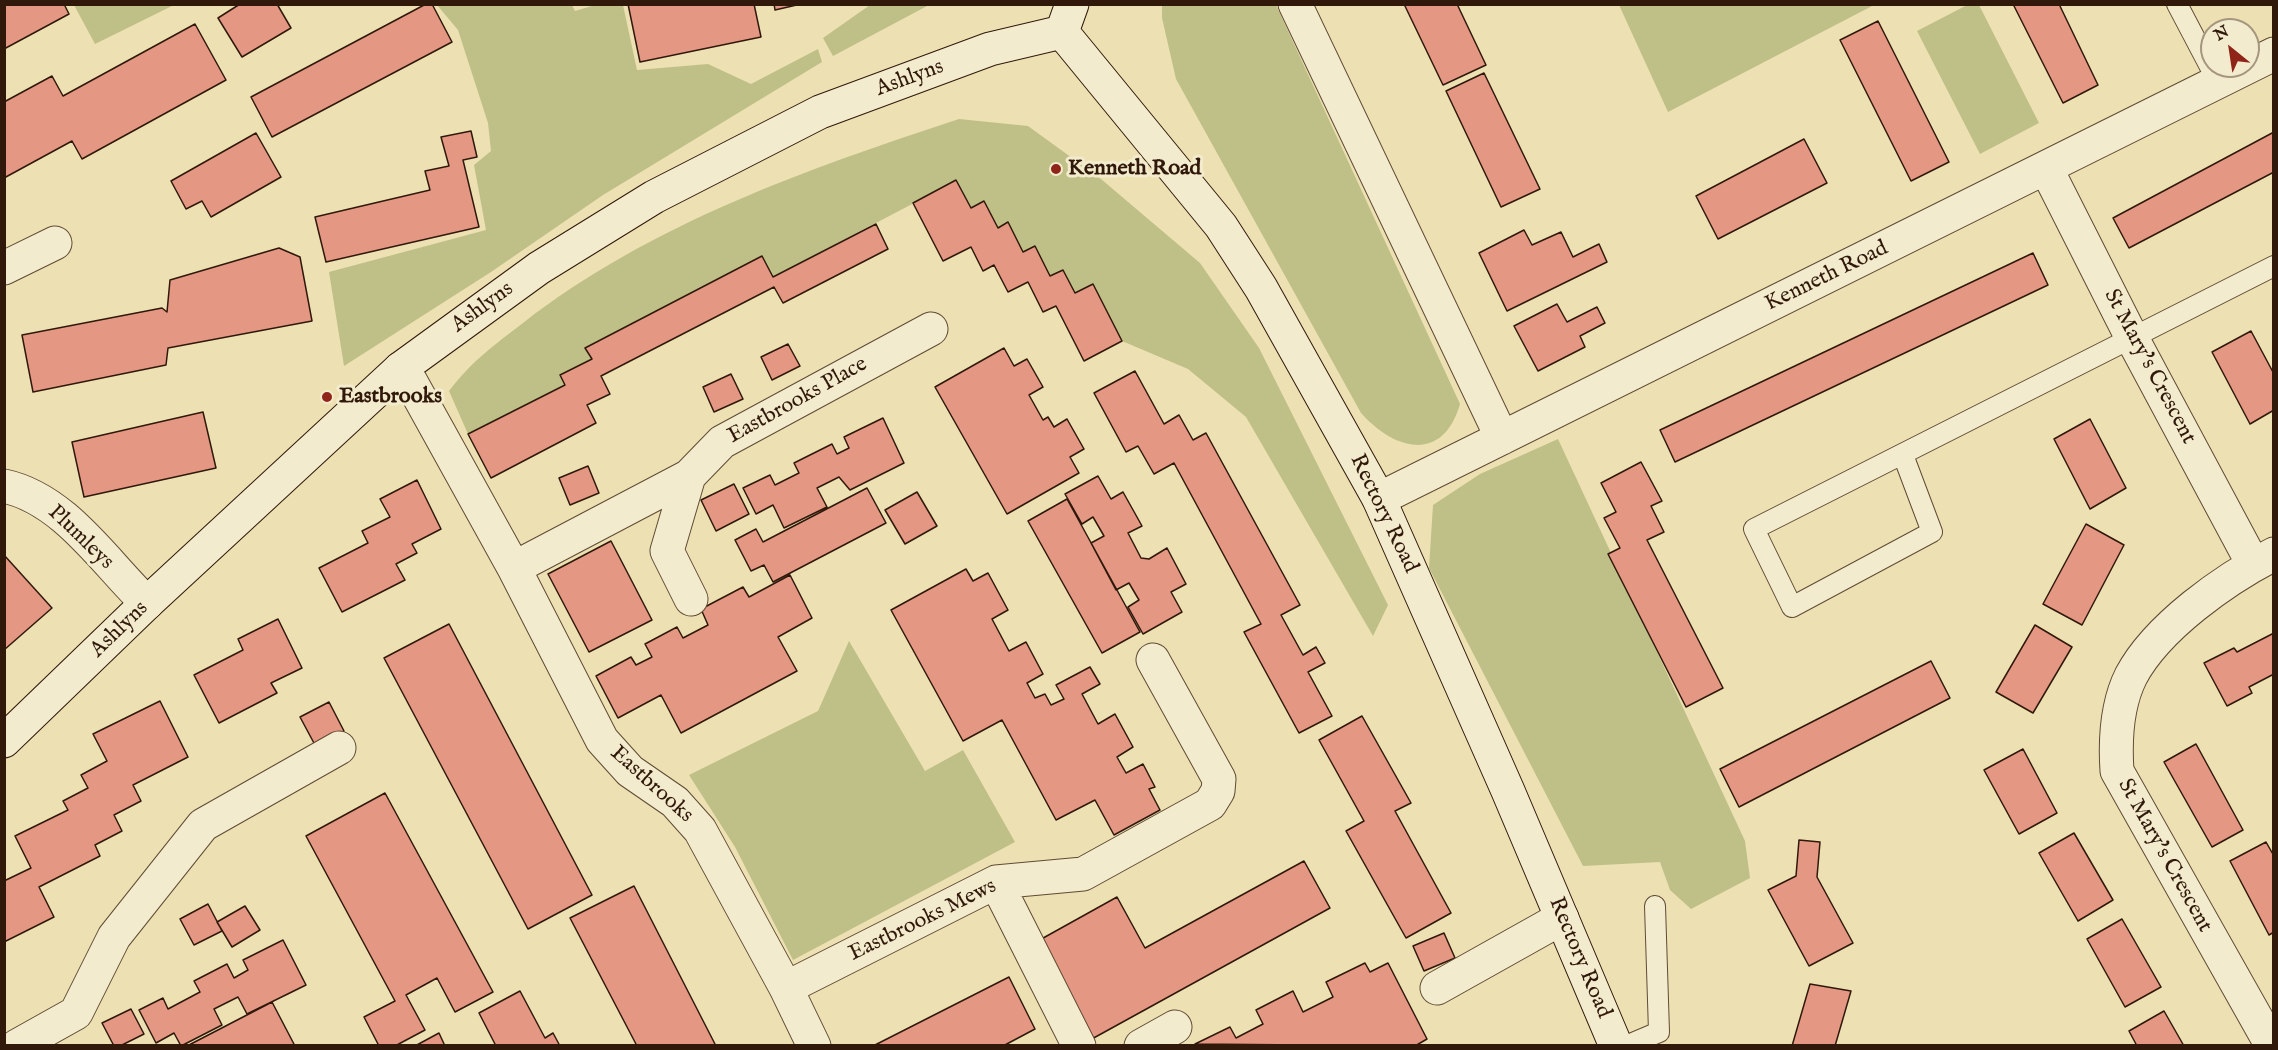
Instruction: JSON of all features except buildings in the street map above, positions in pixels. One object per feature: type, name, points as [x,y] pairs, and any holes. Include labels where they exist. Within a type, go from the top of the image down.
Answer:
[{"type":"street","points":[[1295,4],[1502,438]]},
{"type":"street","name":"Ashlyns","points":[[4,741],[147,603],[400,369],[539,268],[654,196],[820,112],[1067,18]]},
{"type":"street","name":"Rectory Road","points":[[1067,18],[1221,226],[1261,288],[1379,499],[1616,1046]]},
{"type":"street","name":"Kenneth Road","points":[[1379,499],[2274,54]]},
{"type":"street","name":"St Mary's Crescent","points":[[2046,168],[2132,338],[2264,559],[2204,599],[2165,633],[2145,655],[2131,677],[2122,700],[2115,748],[2116,771],[2272,1046]]},
{"type":"street","points":[[4,268],[56,243]]},
{"type":"street","name":"Eastbrooks Place","points":[[514,568],[689,476],[722,442],[931,329]]},
{"type":"street","name":"Eastbrooks","points":[[400,369],[411,382],[514,568],[602,740],[630,771],[689,815],[710,848],[786,988],[814,1046]]},
{"type":"street","points":[[689,476],[667,551],[691,599]]},
{"type":"street","name":"Plumleys","points":[[4,486],[28,492],[52,509],[90,543],[147,603]]},
{"type":"street","name":"Eastbrooks Mews","points":[[786,988],[996,882],[1083,874],[1210,804],[1218,791],[1219,779],[1153,660]]},
{"type":"street","points":[[16,1046],[76,1013],[114,937],[203,825],[339,748]]},
{"type":"street","points":[[996,882],[1079,1046]]},
{"type":"street","points":[[1437,988],[1562,918]]},
{"type":"street","points":[[1141,1046],[1175,1027]]},
{"type":"lane","points":[[2177,4],[2218,82]]},
{"type":"lane","points":[[1902,455],[1932,532],[1792,606],[1754,529],[2274,266]]},
{"type":"lane","points":[[1626,1046],[1659,1032],[1655,906]]},
{"type":"green space","points":[[1969,4],[1979,5],[2039,123],[1980,154],[1917,31]]},
{"type":"green space","points":[[74,5],[174,5],[95,44]]},
{"type":"green space","points":[[437,5],[572,5],[575,11],[595,5],[623,5],[637,70],[708,64],[751,84],[818,49],[822,62],[603,195],[491,272],[344,366],[329,272],[486,230],[474,165],[491,151],[488,123],[458,30]]},
{"type":"green space","points":[[870,5],[929,5],[833,56],[823,38]]},
{"type":"green space","points":[[1162,5],[1276,5],[1460,404],[1452,423],[1442,436],[1430,443],[1417,445],[1403,442],[1388,436],[1361,413],[1176,79],[1162,18]]},
{"type":"green space","points":[[1619,5],[1874,5],[1668,112]]},
{"type":"green space","points":[[959,119],[1028,126],[1101,179],[1200,263],[1259,348],[1388,605],[1373,636],[1246,417],[1188,369],[1122,341],[1093,285],[1075,293],[1063,270],[1050,276],[1035,246],[1023,252],[1008,223],[998,228],[971,208],[956,181],[773,277],[762,256],[586,347],[592,359],[561,375],[565,385],[468,434],[449,391],[466,371],[492,347],[572,288],[623,256],[732,203],[788,179]]},
{"type":"green space","points":[[1558,439],[1745,841],[1750,878],[1691,909],[1670,890],[1660,862],[1583,866],[1429,568],[1433,505],[1480,474]]},
{"type":"green space","points":[[849,641],[925,771],[963,750],[1015,842],[793,960],[735,847],[689,775],[818,711]]},
{"type":"place","name":"Kenneth Road","points":[[1056,169]]},
{"type":"place","name":"Eastbrooks","points":[[327,397]]}]
